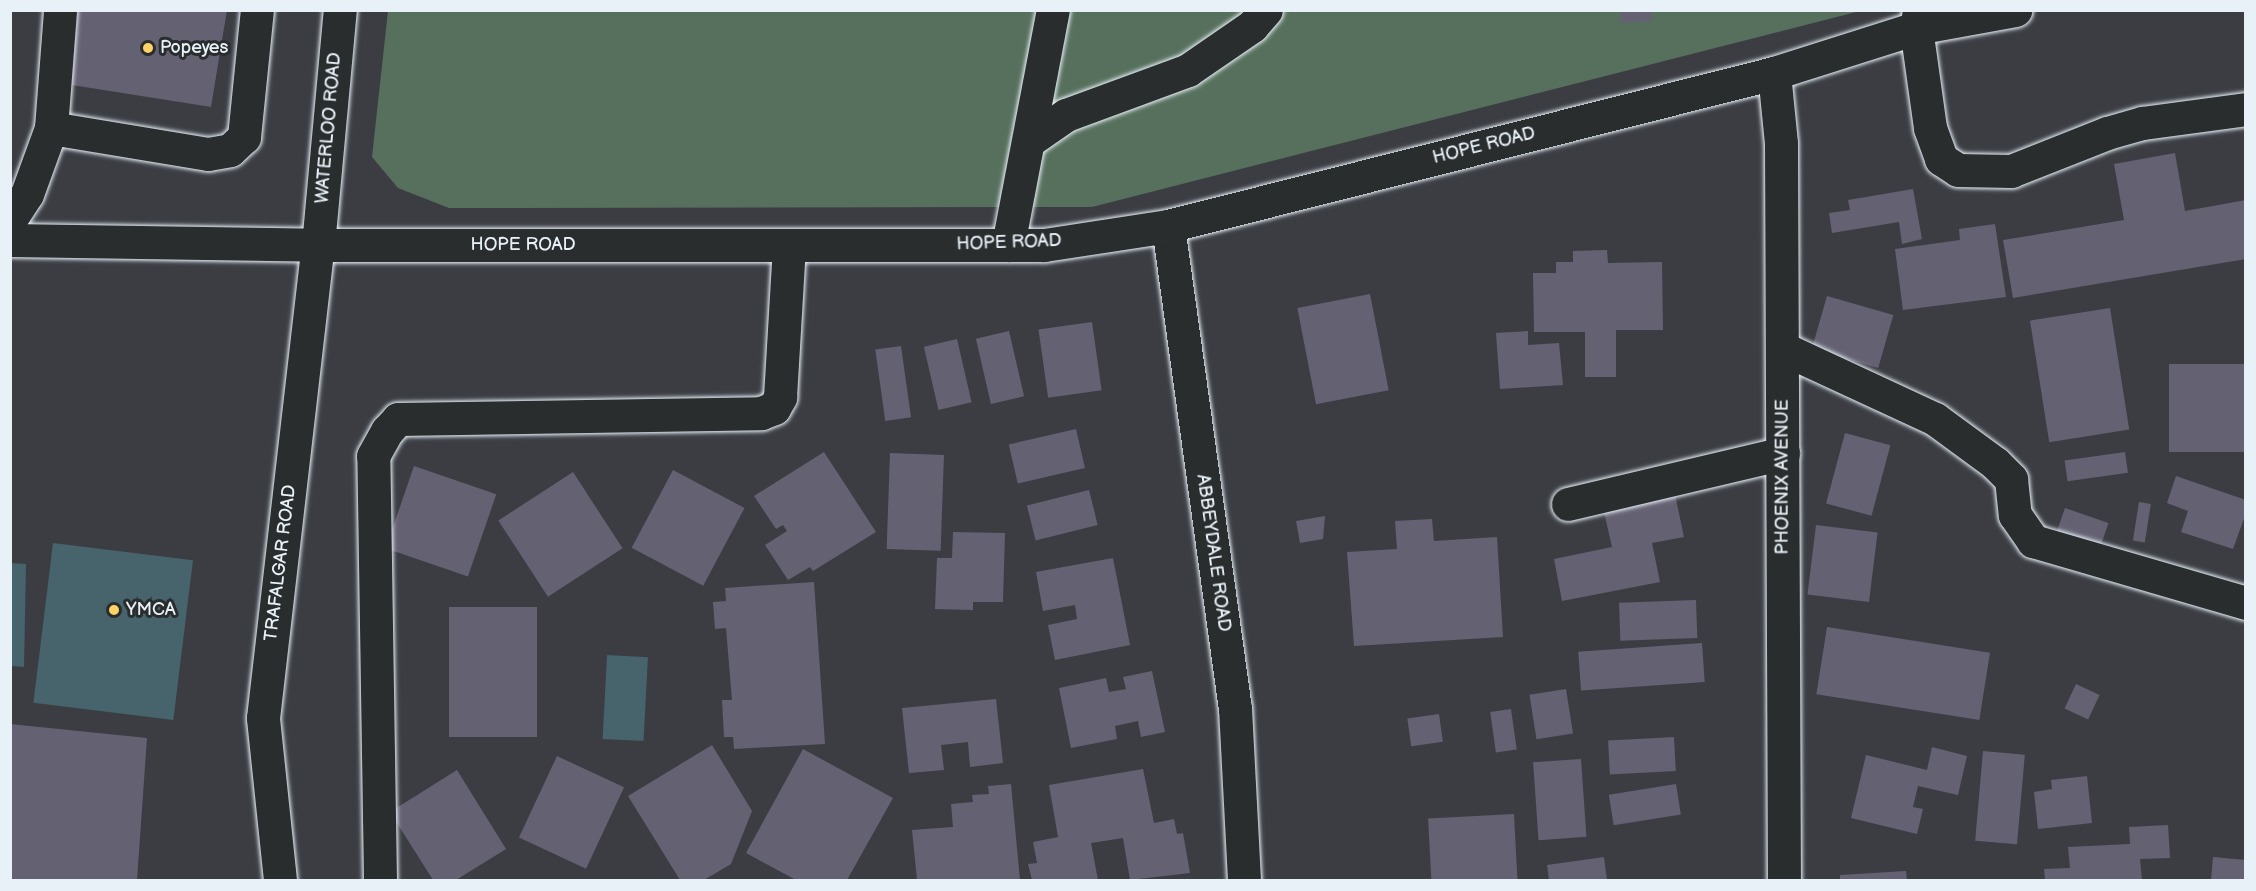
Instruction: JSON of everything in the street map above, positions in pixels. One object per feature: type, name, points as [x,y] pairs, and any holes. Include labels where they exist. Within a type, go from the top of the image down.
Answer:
[{"type":"main road","points":[[10,220],[27,194],[51,128],[60,10]]},
{"type":"main road","points":[[51,128],[208,154],[230,150],[243,137],[257,10]]},
{"type":"main road","name":"WATERLOO ROAD","points":[[318,245],[340,10]]},
{"type":"main road","points":[[1008,245],[1030,140],[1053,10]]},
{"type":"main road","points":[[1030,140],[1066,115],[1188,70],[1252,26],[1266,10]]},
{"type":"main road","name":"HOPE ROAD","points":[[10,240],[318,245],[1044,245],[1168,226],[1774,73],[1917,19],[2015,10]]},
{"type":"main road","points":[[1917,19],[1930,128],[1941,159],[1958,170],[2011,171],[2107,133],[2143,123],[2246,110]]},
{"type":"main road","name":"PHOENIX AVENUE","points":[[1774,73],[1781,143],[1784,880]]},
{"type":"main road","name":"ABBEYDALE ROAD","points":[[1168,226],[1234,708],[1244,880]]},
{"type":"main road","name":"TRAFALGAR ROAD","points":[[280,880],[263,718],[318,245]]},
{"type":"main road","points":[[380,880],[374,456],[387,431],[398,419],[760,413],[774,408],[780,397],[789,245]]},
{"type":"main road","points":[[1782,348],[1935,420],[1965,439],[2011,479],[2015,515],[2033,541],[2246,603]]},
{"type":"main road","points":[[1568,504],[1783,453]]},
{"type":"green space","points":[[388,11],[1860,11],[1092,207],[449,208],[398,188],[372,157]]},
{"type":"water","points":[[53,543],[193,560],[173,720],[33,703]]},
{"type":"water","points":[[11,563],[26,564],[24,667],[11,666]]},
{"type":"water","points":[[607,655],[648,657],[644,741],[603,739]]},
{"type":"building","name":"Popeyes","points":[[78,10],[227,10],[211,107],[72,85]]},
{"type":"building","points":[[1620,10],[1651,10],[1652,21],[1621,23]]},
{"type":"building","points":[[2175,153],[2185,211],[2246,200],[2246,259],[2013,298],[2003,240],[2124,220],[2114,164]]},
{"type":"building","points":[[1913,189],[1922,239],[1902,244],[1899,222],[1832,233],[1829,213],[1850,210],[1848,200]]},
{"type":"building","points":[[1995,224],[2006,297],[1903,310],[1895,249],[1960,240],[1959,229]]},
{"type":"building","points":[[1607,250],[1608,263],[1662,262],[1663,330],[1616,330],[1616,377],[1585,377],[1585,332],[1534,332],[1533,273],[1556,273],[1556,262],[1573,262],[1573,251]]},
{"type":"building","points":[[1370,294],[1389,390],[1316,404],[1297,308]]},
{"type":"building","points":[[1827,296],[1893,315],[1878,368],[1812,349]]},
{"type":"building","points":[[2110,308],[2129,429],[2049,442],[2030,321]]},
{"type":"building","points":[[1092,322],[1102,390],[1048,398],[1039,330]]},
{"type":"building","points":[[1009,331],[1024,396],[991,404],[976,339]]},
{"type":"building","points":[[1528,331],[1528,345],[1559,343],[1563,385],[1500,389],[1496,333]]},
{"type":"building","points":[[957,339],[972,402],[938,410],[924,347]]},
{"type":"building","points":[[901,346],[911,417],[885,421],[875,350]]},
{"type":"building","points":[[2169,364],[2246,364],[2246,452],[2169,452]]},
{"type":"building","points":[[1076,429],[1085,468],[1018,483],[1009,445]]},
{"type":"building","points":[[1845,433],[1890,445],[1872,516],[1826,504]]},
{"type":"building","points":[[824,452],[876,532],[813,571],[810,567],[788,580],[765,545],[787,531],[783,525],[776,529],[754,496]]},
{"type":"building","points":[[2125,452],[2128,473],[2068,481],[2065,460]]},
{"type":"building","points":[[890,453],[944,455],[941,551],[887,549]]},
{"type":"building","points":[[414,466],[496,494],[468,577],[386,548]]},
{"type":"building","points":[[673,470],[745,508],[703,586],[632,548]]},
{"type":"building","points":[[573,472],[623,548],[548,597],[498,520]]},
{"type":"building","points":[[2176,476],[2246,500],[2246,513],[2233,549],[2181,532],[2188,511],[2167,503]]},
{"type":"building","points":[[1673,485],[1684,537],[1652,543],[1660,582],[1562,601],[1554,559],[1612,547],[1601,499]]},
{"type":"building","points":[[1089,490],[1098,525],[1036,540],[1027,505]]},
{"type":"building","points":[[2139,502],[2151,504],[2145,542],[2133,541]]},
{"type":"building","points":[[2065,508],[2108,523],[2100,548],[2057,533]]},
{"type":"building","points":[[1325,516],[1323,539],[1300,543],[1296,521]]},
{"type":"building","points":[[1432,519],[1434,541],[1497,537],[1503,637],[1354,646],[1347,552],[1397,549],[1395,521]]},
{"type":"building","points":[[1816,525],[1878,533],[1869,602],[1807,594]]},
{"type":"building","points":[[953,532],[1005,533],[1003,602],[973,602],[973,610],[935,609],[937,558],[952,558]]},
{"type":"building","points":[[1113,558],[1130,645],[1055,660],[1048,625],[1077,619],[1075,605],[1043,611],[1036,572]]},
{"type":"building","points":[[814,582],[825,744],[734,749],[733,737],[724,737],[722,700],[732,700],[726,628],[715,629],[713,602],[726,601],[725,588]]},
{"type":"building","points":[[1696,600],[1697,638],[1620,641],[1619,603]]},
{"type":"building","points":[[449,607],[537,607],[537,737],[449,737]]},
{"type":"building","points":[[1827,627],[1990,653],[1979,720],[1816,694]]},
{"type":"building","points":[[1702,643],[1705,682],[1581,691],[1578,652]]},
{"type":"building","points":[[1152,671],[1165,732],[1141,737],[1138,721],[1115,726],[1117,739],[1071,748],[1059,688],[1106,678],[1109,692],[1126,689],[1123,677]]},
{"type":"building","points":[[2076,684],[2100,695],[2088,719],[2065,708]]},
{"type":"building","points":[[1566,689],[1573,733],[1536,739],[1529,695]]},
{"type":"building","points":[[996,699],[1003,763],[970,767],[968,742],[941,745],[944,770],[909,773],[902,708]]},
{"type":"building","points":[[1511,709],[1517,750],[1496,753],[1490,712]]},
{"type":"building","points":[[1439,714],[1443,742],[1411,746],[1407,718]]},
{"type":"building","points":[[10,724],[147,738],[137,880],[10,880]]},
{"type":"building","points":[[1674,737],[1676,771],[1610,774],[1608,740]]},
{"type":"building","points":[[712,745],[752,811],[731,864],[704,880],[680,880],[628,796]]},
{"type":"building","points":[[1932,747],[1967,756],[1958,795],[1918,786],[1913,807],[1923,809],[1917,834],[1851,818],[1866,755],[1927,770]]},
{"type":"building","points":[[803,749],[893,798],[847,880],[796,880],[746,853]]},
{"type":"building","points":[[1983,751],[2025,755],[2017,844],[1975,841]]},
{"type":"building","points":[[557,756],[624,787],[586,869],[519,838]]},
{"type":"building","points":[[1581,759],[1586,837],[1539,840],[1533,762]]},
{"type":"building","points":[[1143,769],[1154,823],[1174,819],[1177,834],[1183,833],[1190,873],[1130,880],[1123,838],[1091,843],[1098,880],[1032,880],[1028,864],[1037,863],[1033,842],[1058,837],[1049,785]]},
{"type":"building","points":[[457,770],[506,849],[456,880],[433,880],[390,812]]},
{"type":"building","points":[[2087,776],[2092,823],[2038,829],[2034,792],[2052,789],[2051,780]]},
{"type":"building","points":[[1011,784],[1020,880],[917,880],[912,830],[953,827],[951,804],[973,802],[972,795],[989,794],[988,786]]},
{"type":"building","points":[[1676,784],[1681,815],[1614,825],[1609,795]]},
{"type":"building","points":[[1514,814],[1517,880],[1431,880],[1428,819]]},
{"type":"building","points":[[2168,825],[2170,858],[2140,859],[2142,880],[2045,880],[2044,869],[2070,868],[2068,847],[2130,844],[2129,827]]},
{"type":"building","points":[[1604,857],[1607,880],[1549,880],[1547,865]]},
{"type":"building","points":[[2213,857],[2246,860],[2246,880],[2211,880]]},
{"type":"building","points":[[1906,871],[1907,880],[1840,880],[1840,875]]},
{"type":"place","name":"Popeyes","points":[[148,48]]},
{"type":"place","name":"YMCA","points":[[114,610]]}]
